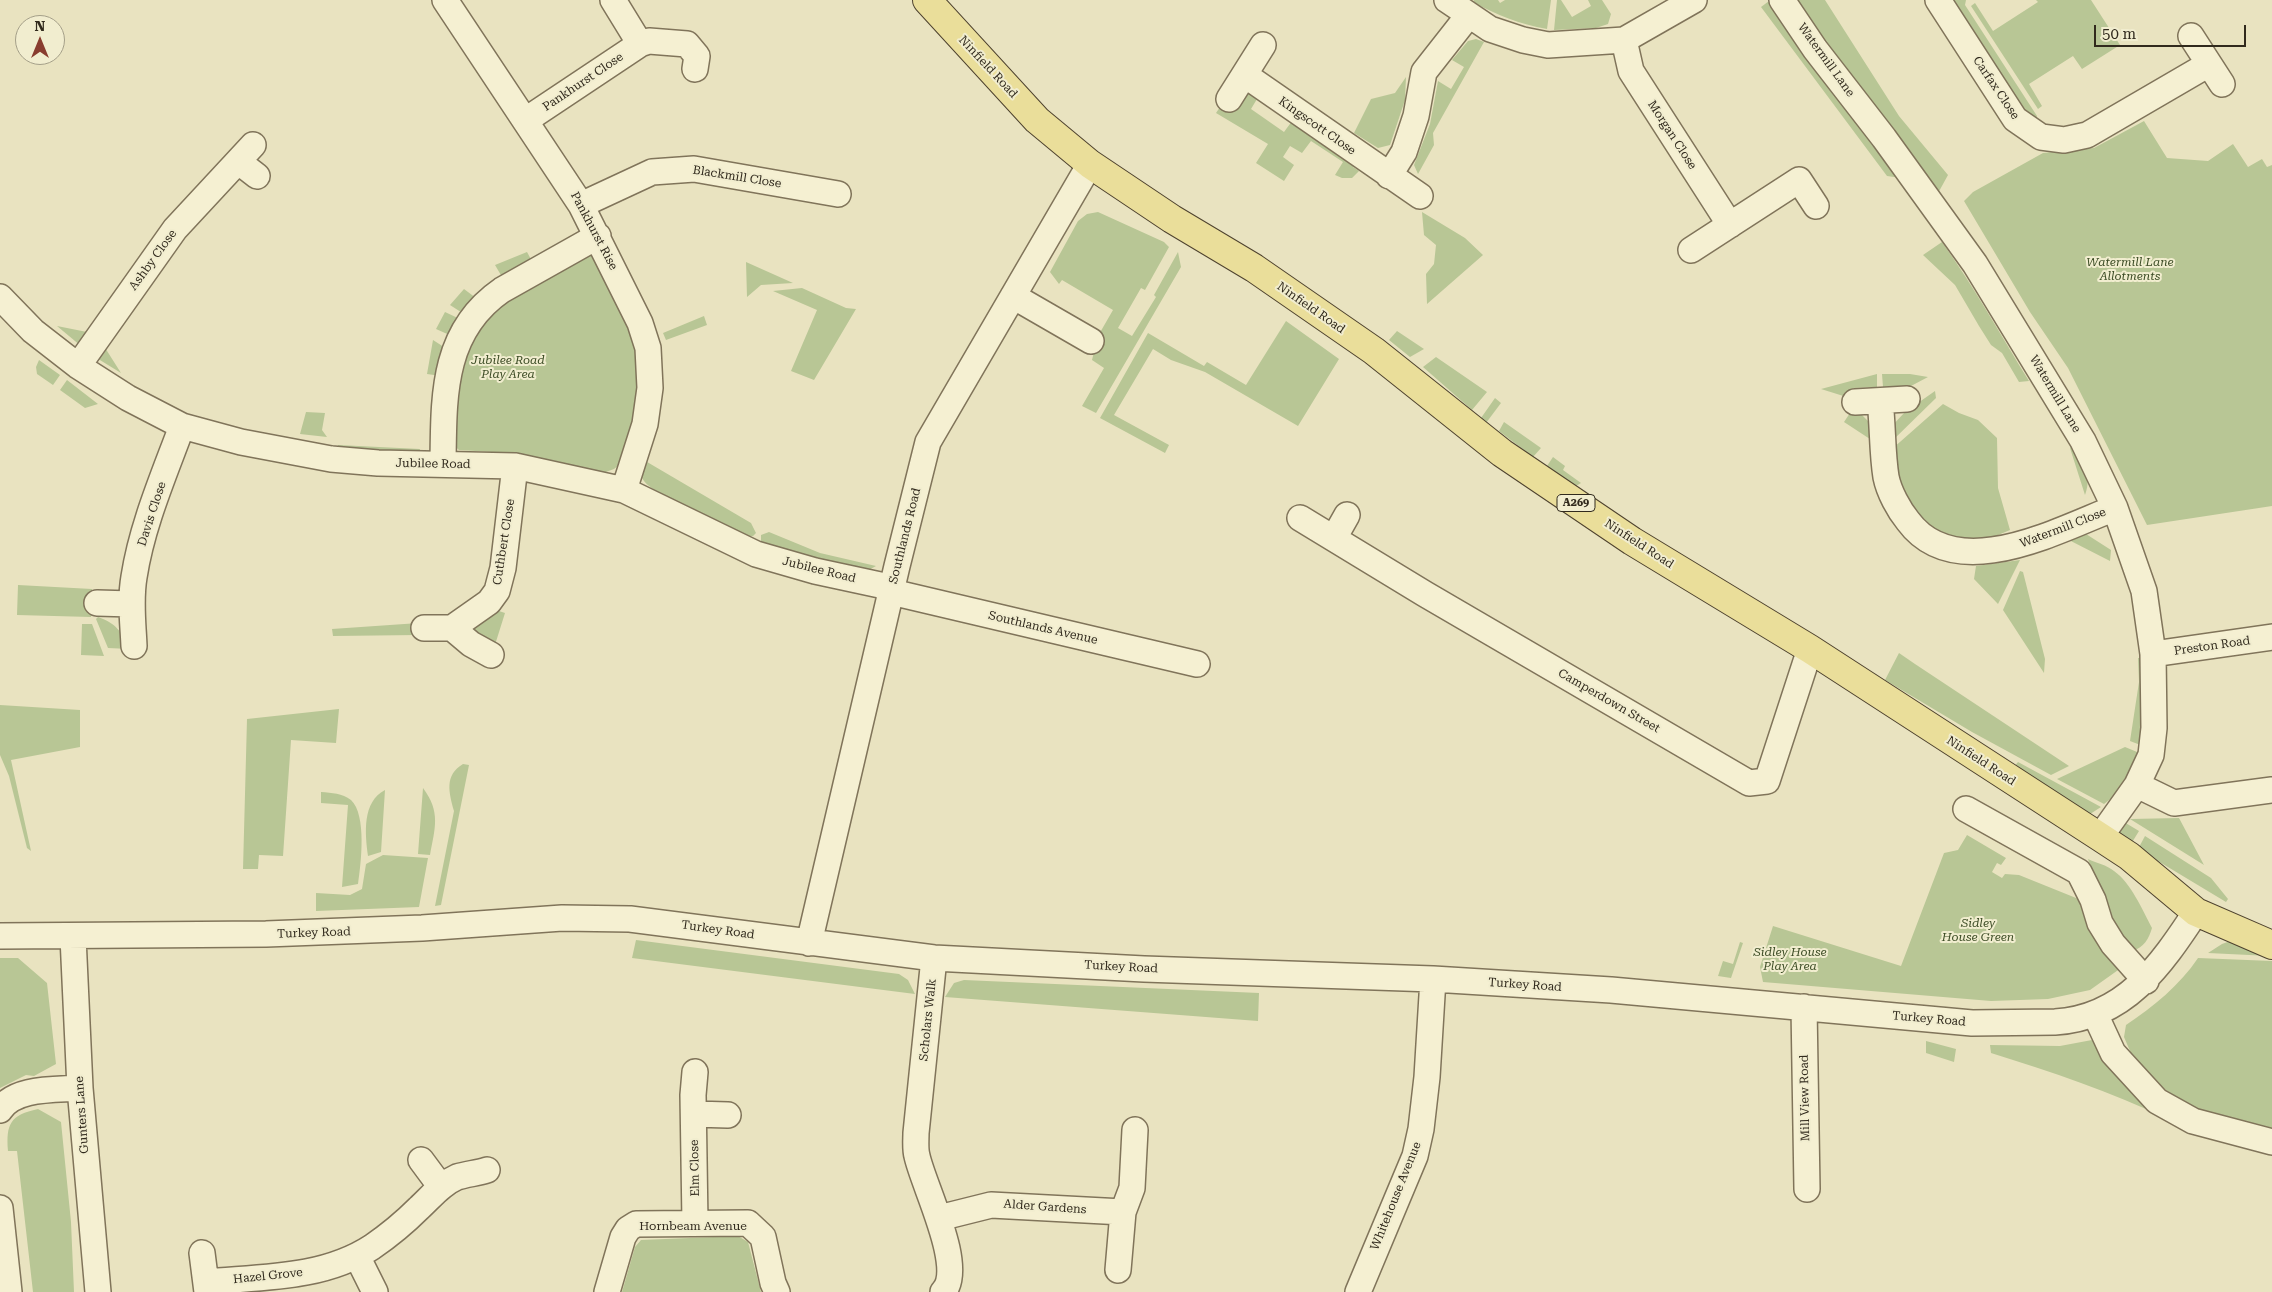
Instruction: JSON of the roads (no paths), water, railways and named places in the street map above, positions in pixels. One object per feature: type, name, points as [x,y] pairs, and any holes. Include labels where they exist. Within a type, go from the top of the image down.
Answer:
[{"type":"main road","name":"Ninfield Road","points":[[927,0],[1037,120],[1090,164],[1172,219],[1254,268],[1374,351],[1502,453],[1632,541],[1810,649],[2129,856],[2196,912],[2272,945]]},
{"type":"street","name":"Pankhurst Rise","points":[[445,0],[581,205],[640,323],[648,348],[650,388],[645,424],[624,490]]},
{"type":"street","points":[[612,0],[640,44]]},
{"type":"street","points":[[1447,0],[1468,16],[1490,29],[1523,40],[1548,45],[1624,40],[1694,0]]},
{"type":"street","name":"Watermill Lane","points":[[1782,0],[1815,49],[1884,138],[1976,264],[2083,441],[2115,508],[2144,591],[2153,654],[2154,728],[2151,755],[2137,785],[2100,837]]},
{"type":"street","name":"Carfax Close","points":[[1938,0],[2015,119],[2041,137],[2064,140],[2087,135],[2215,74],[2191,36]]},
{"type":"street","points":[[1389,176],[1404,152],[1416,116],[1424,72],[1468,16]]},
{"type":"street","name":"Morgan Close","points":[[1624,40],[1631,71],[1730,225]]},
{"type":"street","name":"Pankhurst Close","points":[[526,120],[640,44],[649,41],[687,44],[697,56],[695,70]]},
{"type":"street","points":[[1229,99],[1263,45]]},
{"type":"street","name":"Kingscott Close","points":[[1245,75],[1420,196]]},
{"type":"street","name":"Ashby Close","points":[[78,366],[175,229],[249,161]]},
{"type":"street","name":"Southlands Road","points":[[809,942],[891,590],[928,442],[1090,164]]},
{"type":"street","name":"Blackmill Close","points":[[581,205],[652,172],[694,169],[838,194]]},
{"type":"street","points":[[1691,250],[1800,180],[1816,206]]},
{"type":"street","points":[[443,463],[445,388],[450,362],[466,328],[488,299],[598,236]]},
{"type":"street","points":[[1013,296],[1091,341]]},
{"type":"street","name":"Jubilee Road","points":[[0,297],[33,331],[78,366],[128,398],[182,426],[241,442],[331,459],[378,463],[515,466],[624,490],[756,554],[891,590]]},
{"type":"street","points":[[1855,402],[1907,399]]},
{"type":"street","name":"Watermill Close","points":[[1880,401],[1886,479],[1900,512],[1916,532],[1942,548],[1975,552],[2015,546],[2115,508]]},
{"type":"street","name":"Davis Close","points":[[134,646],[132,604],[134,577],[145,528],[182,426]]},
{"type":"street","name":"Cuthbert Close","points":[[452,628],[489,602],[497,591],[503,568],[515,466]]},
{"type":"street","points":[[1334,538],[1347,515]]},
{"type":"street","name":"Camperdown Street","points":[[1300,518],[1749,783],[1767,781],[1810,649]]},
{"type":"street","name":"Southlands Avenue","points":[[891,590],[900,594],[1197,664]]},
{"type":"street","points":[[97,603],[132,604]]},
{"type":"street","points":[[424,628],[452,628],[472,644],[491,655]]},
{"type":"street","name":"Preston Road","points":[[2153,654],[2272,637]]},
{"type":"street","points":[[2137,785],[2174,803],[2272,790]]},
{"type":"street","points":[[1966,809],[2079,872],[2093,900],[2100,923],[2113,944],[2146,980]]},
{"type":"street","name":"Turkey Road","points":[[0,936],[73,937],[328,932],[562,918],[620,919],[934,958],[1164,970],[1433,979],[1611,990],[1972,1023],[2067,1022],[2094,1014],[2113,1005],[2146,980],[2175,944],[2196,912]]},
{"type":"street","name":"Gunters Lane","points":[[73,937],[80,1088],[98,1292]]},
{"type":"street","name":"Scholars Walk","points":[[934,958],[916,1133],[916,1155],[939,1218]]},
{"type":"street","name":"Whitehouse Avenue","points":[[1358,1292],[1415,1156],[1421,1129],[1428,1077],[1433,979]]},
{"type":"street","name":"Mill View Road","points":[[1804,1007],[1807,1189]]},
{"type":"street","points":[[2094,1014],[2113,1052],[2157,1101],[2193,1121],[2272,1142]]},
{"type":"street","name":"Elm Close","points":[[695,1072],[695,1223]]},
{"type":"street","points":[[0,1110],[6,1102],[27,1093],[80,1088]]},
{"type":"street","points":[[694,1114],[728,1115]]},
{"type":"street","points":[[1118,1270],[1123,1212],[1132,1188],[1135,1130]]},
{"type":"street","points":[[421,1160],[441,1187]]},
{"type":"street","name":"Hazel Grove","points":[[202,1252],[206,1287],[300,1274],[330,1266],[357,1256],[373,1246],[418,1210],[441,1187],[458,1177],[487,1170]]},
{"type":"street","name":"Alder Gardens","points":[[939,1218],[991,1205],[1123,1212]]},
{"type":"street","points":[[0,1208],[9,1292]]},
{"type":"street","points":[[939,1218],[948,1253],[950,1279],[943,1292]]},
{"type":"street","name":"Hornbeam Avenue","points":[[607,1292],[624,1236],[628,1229],[636,1224],[695,1223],[748,1223],[756,1228],[763,1236],[773,1283],[777,1292]]},
{"type":"street","points":[[357,1256],[375,1292]]},
{"type":"park label","name":"Watermill Lane Allotments","points":[[2130,269]]},
{"type":"park label","name":"Jubilee Road Play Area","points":[[508,367]]},
{"type":"park label","name":"Sidley House Green","points":[[1978,930]]},
{"type":"park label","name":"Sidley House Play Area","points":[[1790,959]]}]
